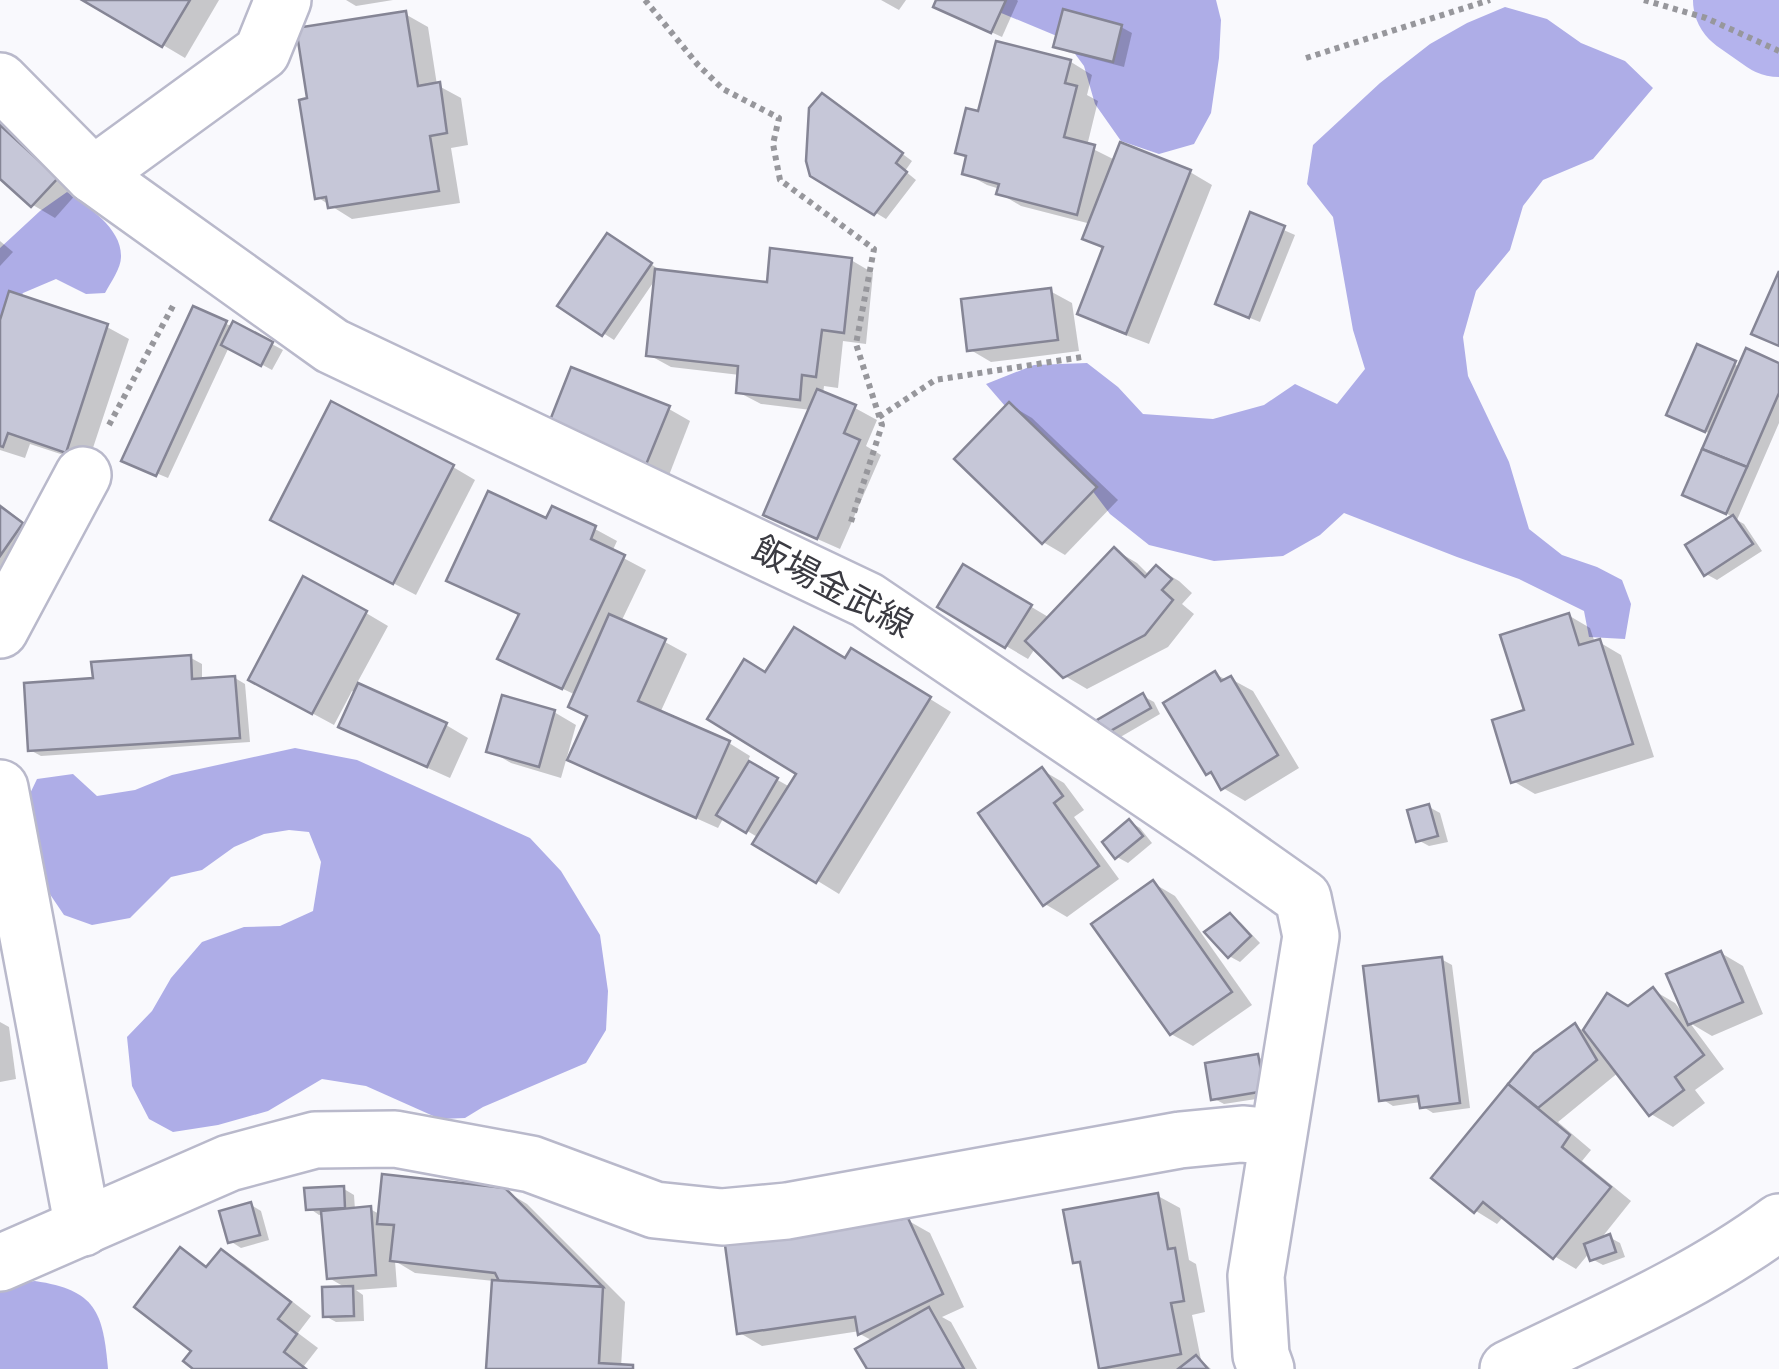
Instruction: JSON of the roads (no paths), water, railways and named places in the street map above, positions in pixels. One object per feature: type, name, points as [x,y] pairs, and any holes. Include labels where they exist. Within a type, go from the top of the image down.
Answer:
[{"type":"street","points":[[93,175],[262,52],[283,0]]},
{"type":"street","name":"飯場金武線","points":[[0,81],[93,175],[332,346],[867,600],[1302,898],[1312,936],[1256,1276],[1261,1355],[1266,1369]]},
{"type":"street","points":[[0,630],[83,474]]},
{"type":"street","points":[[0,788],[82,1228]]},
{"type":"street","points":[[0,1264],[230,1163],[315,1140],[395,1140],[469,1152],[531,1164],[655,1210],[722,1217],[787,1211],[1180,1140],[1242,1134],[1277,1138]]},
{"type":"street","points":[[1508,1369],[1745,1248],[1779,1222]]},
{"type":"waterway","points":[[1749,0],[1779,21]]}]
